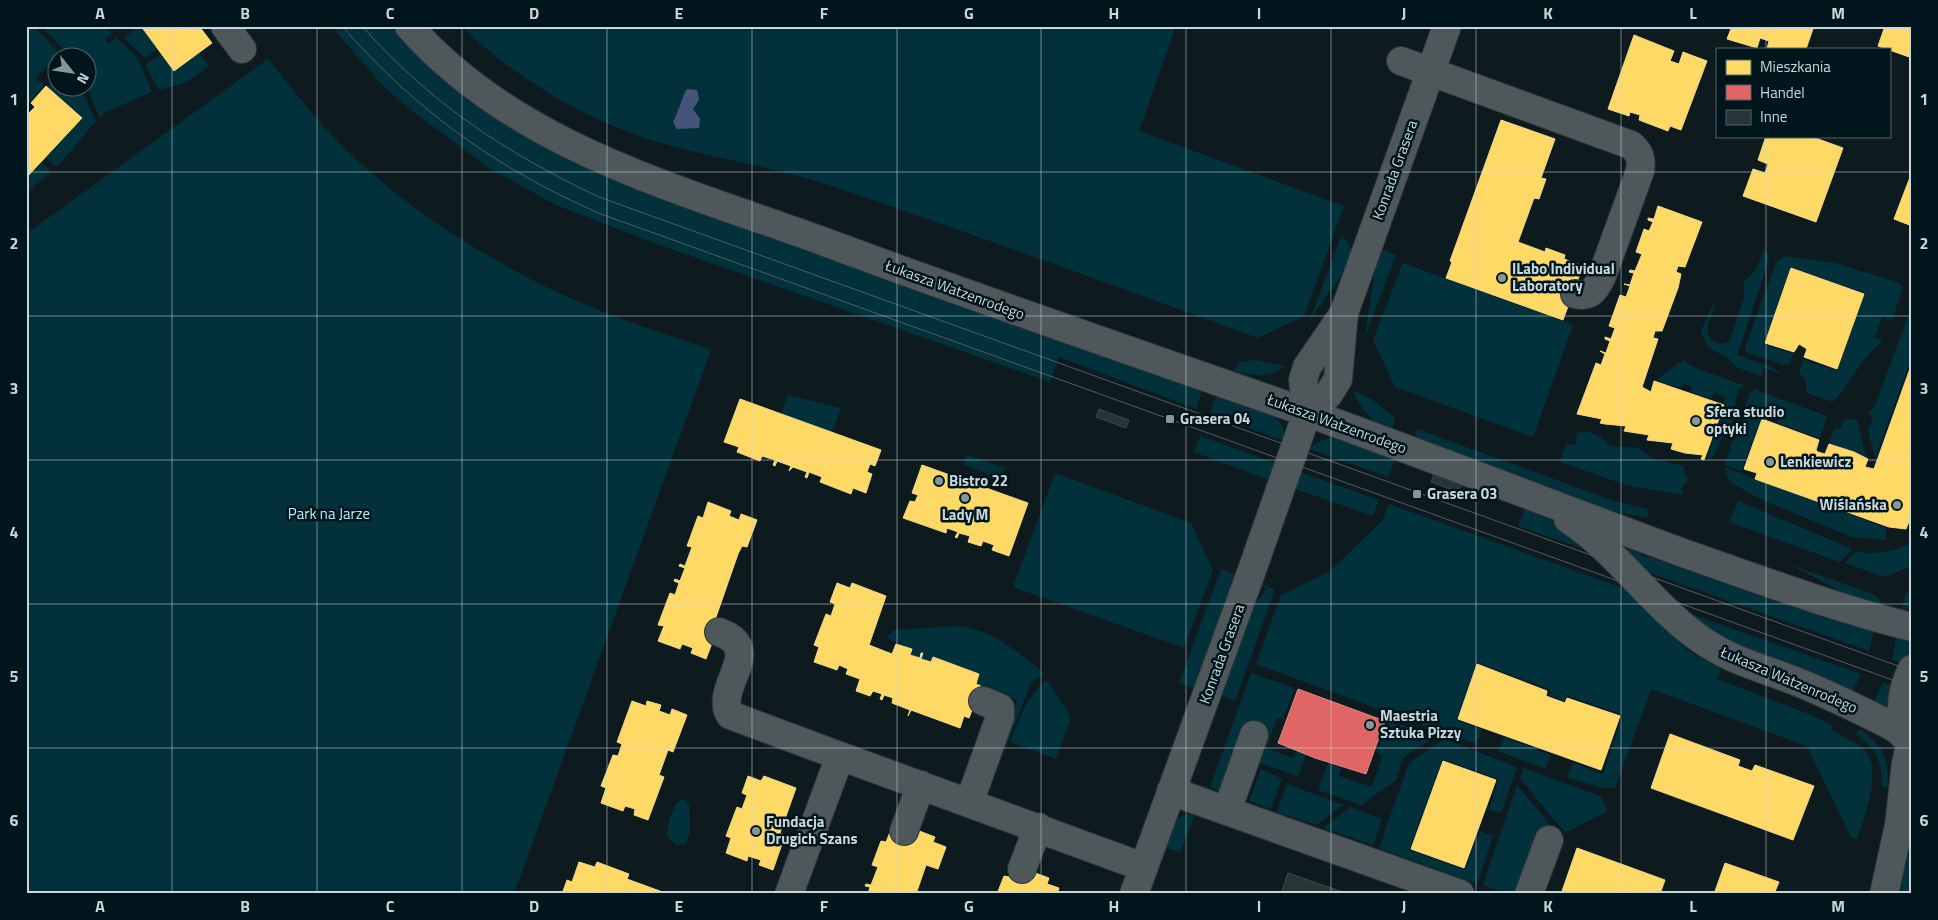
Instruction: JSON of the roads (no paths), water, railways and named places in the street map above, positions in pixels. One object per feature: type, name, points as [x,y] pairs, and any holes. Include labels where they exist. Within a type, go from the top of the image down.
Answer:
[{"type":"street","points":[[225,26],[242,48]]},
{"type":"street","name":"Łukasza Watzenrodego","points":[[409,26],[460,75],[495,100],[554,137],[625,170],[1003,308],[1306,413],[1532,498],[1845,610],[1912,627]]},
{"type":"street","name":"Konrada Grasera","points":[[1134,894],[1252,570],[1306,413],[1303,380],[1307,367],[1344,313],[1447,26]]},
{"type":"street","points":[[1401,61],[1630,146],[1640,155],[1640,171],[1596,289],[1590,294],[1582,296],[1575,294]]},
{"type":"street","name":"Łukasza Watzenrodego","points":[[1532,498],[1578,526],[1681,626],[1706,643],[1732,659],[1800,683],[1880,720],[1898,730],[1911,744]]},
{"type":"street","points":[[719,632],[729,635],[740,650],[739,661],[725,700],[730,715],[1144,867]]},
{"type":"street","points":[[1884,894],[1899,825],[1906,764],[1911,744],[1902,720],[1902,698],[1912,669]]},
{"type":"street","points":[[969,803],[1000,717],[1000,708],[983,701]]},
{"type":"street","points":[[1227,811],[1254,736]]},
{"type":"street","points":[[789,894],[840,756]]},
{"type":"street","points":[[904,832],[921,786]]},
{"type":"street","points":[[1171,791],[1460,894]]},
{"type":"street","points":[[1022,869],[1038,828]]},
{"type":"street","points":[[1529,894],[1549,840]]},
{"type":"tram line","points":[[342,26],[399,85],[461,135],[494,158],[528,178],[601,214],[1912,687]]},
{"type":"tram line","points":[[362,26],[415,79],[472,124],[532,163],[599,197],[1912,671]]},
{"type":"place","name":"ILabo Individual Laboratory","points":[[1502,278]]},
{"type":"place","name":"Grasera 04","points":[[1170,419]]},
{"type":"place","name":"Sfera studio optyki","points":[[1696,421]]},
{"type":"place","name":"Lenkiewicz","points":[[1770,462]]},
{"type":"place","name":"Bistro 22","points":[[939,481]]},
{"type":"place","name":"Grasera 03","points":[[1417,494]]},
{"type":"place","name":"Lady M","points":[[965,498]]},
{"type":"place","name":"Wiślańska","points":[[1897,505]]},
{"type":"place","name":"Maestria Sztuka Pizzy","points":[[1370,725]]},
{"type":"place","name":"Fundacja Drugich Szans","points":[[756,831]]},
{"type":"park label","name":"Park na Jarze","points":[[329,514]]}]
